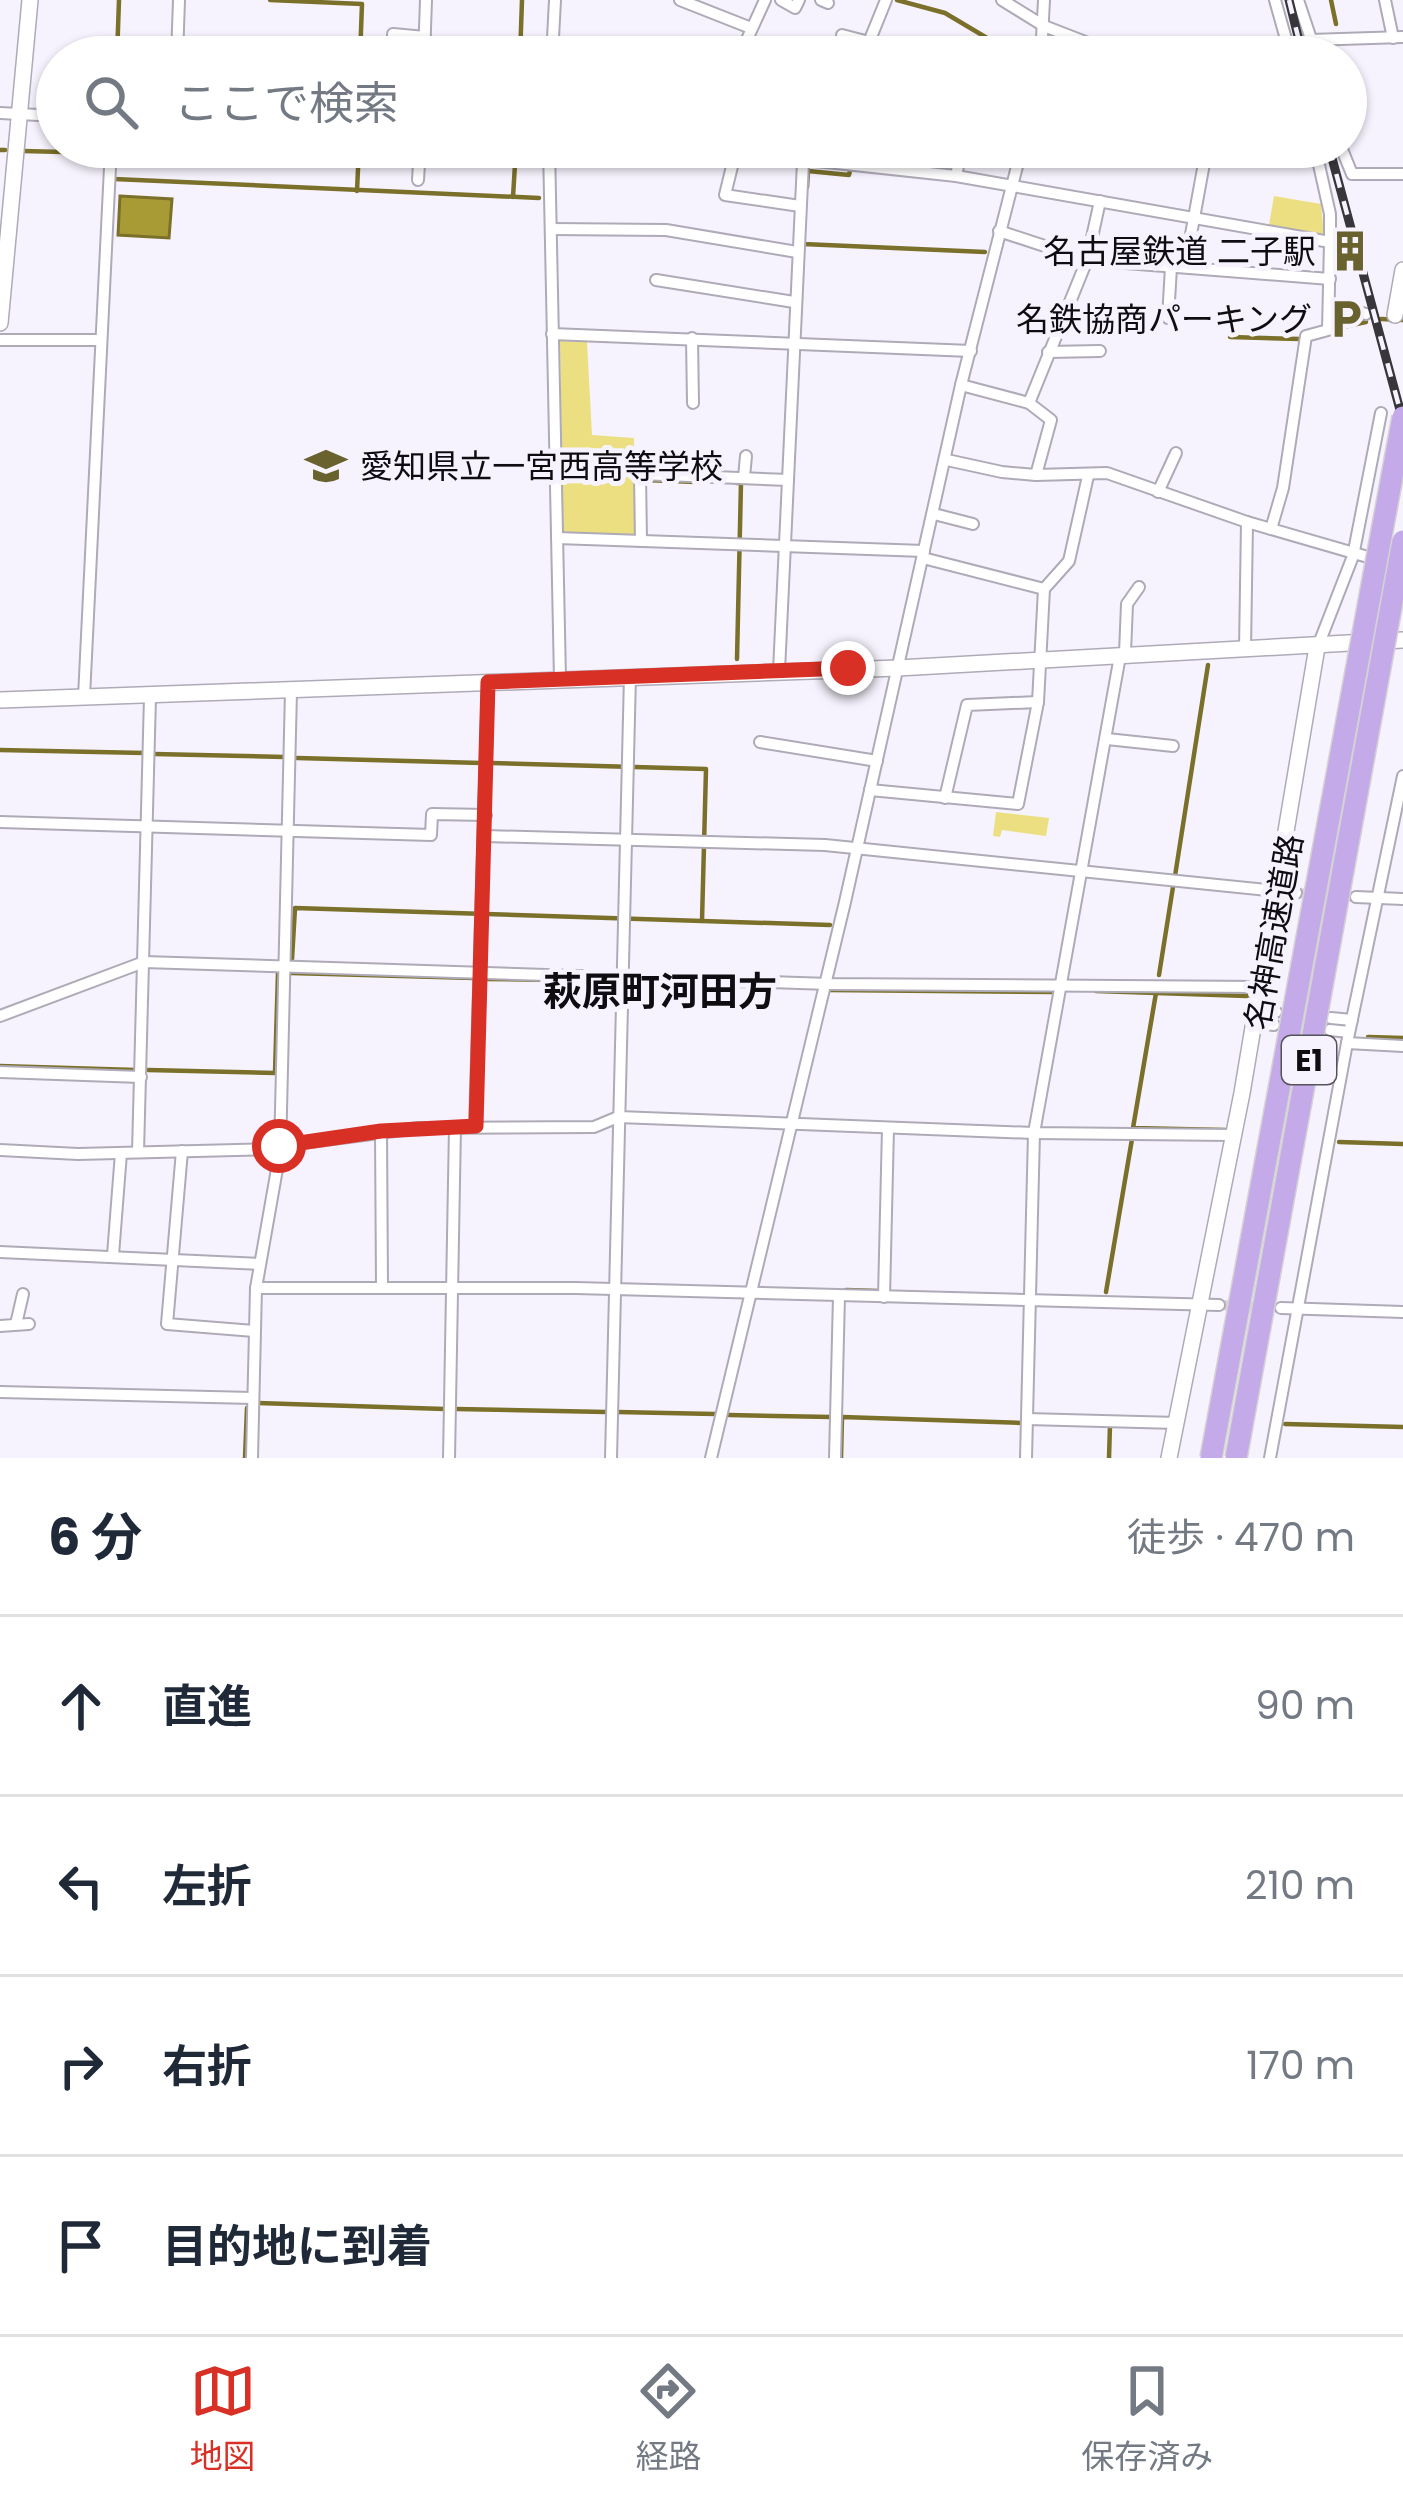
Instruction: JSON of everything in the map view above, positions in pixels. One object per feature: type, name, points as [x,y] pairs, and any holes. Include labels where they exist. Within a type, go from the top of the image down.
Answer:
[{"type":"highway","name":"名神高速道路","points":[[1211,1458],[1392,415]]},
{"type":"highway","name":"名神高速道路","points":[[1236,1458],[1403,541]]},
{"type":"street","points":[[0,323],[30,0]]},
{"type":"street","points":[[178,36],[179,0]]},
{"type":"street","points":[[425,36],[426,0]]},
{"type":"street","points":[[553,36],[555,0]]},
{"type":"street","points":[[680,0],[751,28]]},
{"type":"street","points":[[748,36],[765,0]]},
{"type":"street","points":[[781,0],[795,8],[799,0]]},
{"type":"street","points":[[871,36],[886,0]]},
{"type":"street","points":[[1002,0],[1070,36]]},
{"type":"street","points":[[1043,36],[1044,0]]},
{"type":"street","points":[[1275,0],[1285,36]]},
{"type":"street","points":[[1298,0],[1309,36]]},
{"type":"street","points":[[1367,39],[1398,38],[1385,0]]},
{"type":"street","points":[[0,113],[36,115]]},
{"type":"street","points":[[84,697],[110,168]]},
{"type":"street","points":[[418,181],[419,168]]},
{"type":"street","points":[[549,168],[560,679]]},
{"type":"street","points":[[732,168],[725,195],[800,206]]},
{"type":"street","points":[[778,671],[803,168]]},
{"type":"street","points":[[877,168],[1013,185],[1330,242]]},
{"type":"street","points":[[956,176],[958,168]]},
{"type":"street","points":[[711,1458],[961,385],[1017,168]]},
{"type":"street","points":[[1168,318],[1204,168]]},
{"type":"street","points":[[1271,529],[1283,488],[1306,336],[1328,330],[1330,214],[1320,168]]},
{"type":"street","points":[[1350,168],[1352,174],[1403,174]]},
{"type":"street","points":[[1029,403],[1087,260],[1100,201]]},
{"type":"street","points":[[550,229],[667,230],[797,252]]},
{"type":"street","points":[[999,231],[1087,260],[1330,279]]},
{"type":"street","points":[[1399,311],[1403,270]]},
{"type":"street","points":[[656,280],[794,302]]},
{"type":"street","points":[[1330,304],[1366,314]]},
{"type":"street","points":[[552,334],[971,351]]},
{"type":"street","points":[[692,338],[693,403]]},
{"type":"street","points":[[0,340],[101,340]]},
{"type":"street","points":[[1048,352],[1100,351]]},
{"type":"street","points":[[961,385],[1029,403],[1051,420],[1036,476]]},
{"type":"street","points":[[1169,1458],[1211,1305],[1232,1135],[1317,647],[1353,556],[1392,415]]},
{"type":"street","points":[[1159,492],[1176,453]]},
{"type":"street","points":[[744,477],[746,456]]},
{"type":"street","points":[[947,460],[1036,476],[1107,473],[1353,556],[1385,562],[1403,573]]},
{"type":"street","points":[[640,541],[640,474],[788,480]]},
{"type":"street","points":[[870,790],[1018,804],[1038,702],[1044,589],[1069,561],[1088,476]]},
{"type":"street","points":[[934,514],[973,524]]},
{"type":"street","points":[[1245,650],[1247,522]]},
{"type":"street","points":[[557,538],[924,555],[1044,589]]},
{"type":"street","points":[[1026,1458],[1034,1133],[1123,655],[1127,604],[1139,587]]},
{"type":"street","points":[[0,700],[1042,662],[1403,640]]},
{"type":"street","points":[[611,1458],[629,676]]},
{"type":"street","points":[[476,1126],[488,682]]},
{"type":"street","points":[[252,1458],[256,1288],[279,1146],[292,691]]},
{"type":"street","points":[[138,1152],[150,697]]},
{"type":"street","points":[[945,798],[967,705],[1038,702]]},
{"type":"street","points":[[1107,739],[1173,746]]},
{"type":"street","points":[[760,742],[877,761]]},
{"type":"street","points":[[1270,1458],[1403,776]]},
{"type":"street","points":[[0,822],[431,835],[432,814],[486,815]]},
{"type":"street","points":[[485,836],[826,845],[1296,893]]},
{"type":"street","points":[[1356,897],[1403,899]]},
{"type":"street","points":[[0,1016],[144,962],[823,983],[1259,987]]},
{"type":"street","points":[[1255,1017],[1275,1018]]},
{"type":"street","points":[[1331,1024],[1403,1046]]},
{"type":"street","points":[[0,1072],[141,1077]]},
{"type":"street","points":[[0,1150],[276,1149],[381,1131],[594,1127],[618,1118],[1232,1135]]},
{"type":"street","points":[[449,1458],[455,1127]]},
{"type":"street","points":[[884,1297],[888,1128]]},
{"type":"street","points":[[381,1131],[382,1286]]},
{"type":"street","points":[[182,1151],[167,1324],[254,1331]]},
{"type":"street","points":[[113,1255],[121,1153]]},
{"type":"street","points":[[0,1252],[259,1264]]},
{"type":"street","points":[[256,1288],[454,1286],[1211,1305]]},
{"type":"street","points":[[0,1326],[22,1324],[23,1294]]},
{"type":"street","points":[[835,1458],[839,1296]]},
{"type":"street","points":[[1281,1308],[1403,1312]]},
{"type":"street","points":[[0,1393],[253,1398]]},
{"type":"street","points":[[1027,1419],[1177,1423]]},
{"type":"shaded area","points":[[120,196],[172,199],[169,238],[118,235]]},
{"type":"shaded area","points":[[1274,196],[1321,204],[1324,235],[1269,225]]},
{"type":"shaded area","name":"愛知県立一宮西高等学校","points":[[560,341],[587,342],[592,435],[634,438],[636,536],[563,532]]},
{"type":"shaded area","points":[[996,812],[1049,818],[1046,836],[1002,830],[1000,837],[993,836]]},
{"type":"waterway","points":[[118,36],[119,0]]},
{"type":"waterway","points":[[270,0],[362,4],[361,36]]},
{"type":"waterway","points":[[521,36],[522,0]]},
{"type":"waterway","points":[[897,0],[945,13],[984,36]]},
{"type":"waterway","points":[[1331,0],[1336,24]]},
{"type":"waterway","points":[[0,150],[5,150]]},
{"type":"waterway","points":[[23,151],[36,151]]},
{"type":"waterway","points":[[357,191],[358,168]]},
{"type":"waterway","points":[[513,197],[515,168]]},
{"type":"waterway","points":[[807,187],[808,171],[849,175],[850,171]]},
{"type":"waterway","points":[[114,179],[539,198]]},
{"type":"waterway","points":[[803,241],[985,252]]},
{"type":"waterway","points":[[1381,319],[1403,320]]},
{"type":"waterway","points":[[1333,329],[1366,322]]},
{"type":"waterway","points":[[1230,337],[1300,339]]},
{"type":"waterway","points":[[645,480],[696,482]]},
{"type":"waterway","points":[[737,483],[741,483],[737,659]]},
{"type":"waterway","points":[[1175,876],[1208,665]]},
{"type":"waterway","points":[[0,750],[145,753]]},
{"type":"waterway","points":[[154,754],[284,757]]},
{"type":"waterway","points":[[297,758],[481,763]]},
{"type":"waterway","points":[[492,763],[706,769],[702,921]]},
{"type":"waterway","points":[[1159,975],[1173,887]]},
{"type":"waterway","points":[[292,959],[295,908],[830,925]]},
{"type":"waterway","points":[[148,1070],[275,1073],[278,973]]},
{"type":"waterway","points":[[291,973],[474,978]]},
{"type":"waterway","points":[[487,979],[551,980]]},
{"type":"waterway","points":[[829,990],[1055,992]]},
{"type":"waterway","points":[[1096,991],[1247,996]]},
{"type":"waterway","points":[[1156,993],[1133,1128],[1225,1130]]},
{"type":"waterway","points":[[1368,1037],[1403,1038]]},
{"type":"waterway","points":[[0,1066],[136,1070]]},
{"type":"waterway","points":[[1106,1292],[1132,1139]]},
{"type":"waterway","points":[[1339,1142],[1403,1144]]},
{"type":"waterway","points":[[846,1290],[879,1291]]},
{"type":"waterway","points":[[258,1403],[445,1409]]},
{"type":"waterway","points":[[245,1458],[247,1408]]},
{"type":"waterway","points":[[456,1409],[606,1412]]},
{"type":"waterway","points":[[617,1412],[715,1414]]},
{"type":"waterway","points":[[729,1415],[831,1417]]},
{"type":"waterway","points":[[841,1458],[842,1417],[1022,1423]]},
{"type":"waterway","points":[[1285,1424],[1403,1427]]},
{"type":"waterway","points":[[1109,1458],[1110,1425]]},
{"type":"tunnel","points":[[1296,893],[1356,897]]},
{"type":"tunnel","points":[[1219,1305],[1281,1308]]},
{"type":"railway","points":[[1289,0],[1298,36]]},
{"type":"railway","points":[[1335,168],[1403,421]]},
{"type":"place","name":"名古屋鉄道 二子駅","points":[[1350,251]]},
{"type":"place","name":"名鉄協商パーキング","points":[[1346,319]]},
{"type":"place","name":"愛知県立一宮西高等学校","points":[[326,466]]},
{"type":"district","name":"萩原町河田方","points":[[660,991]]},
{"type":"route","points":[[279,1146],[381,1131],[476,1126],[488,682],[848,668]]}]
